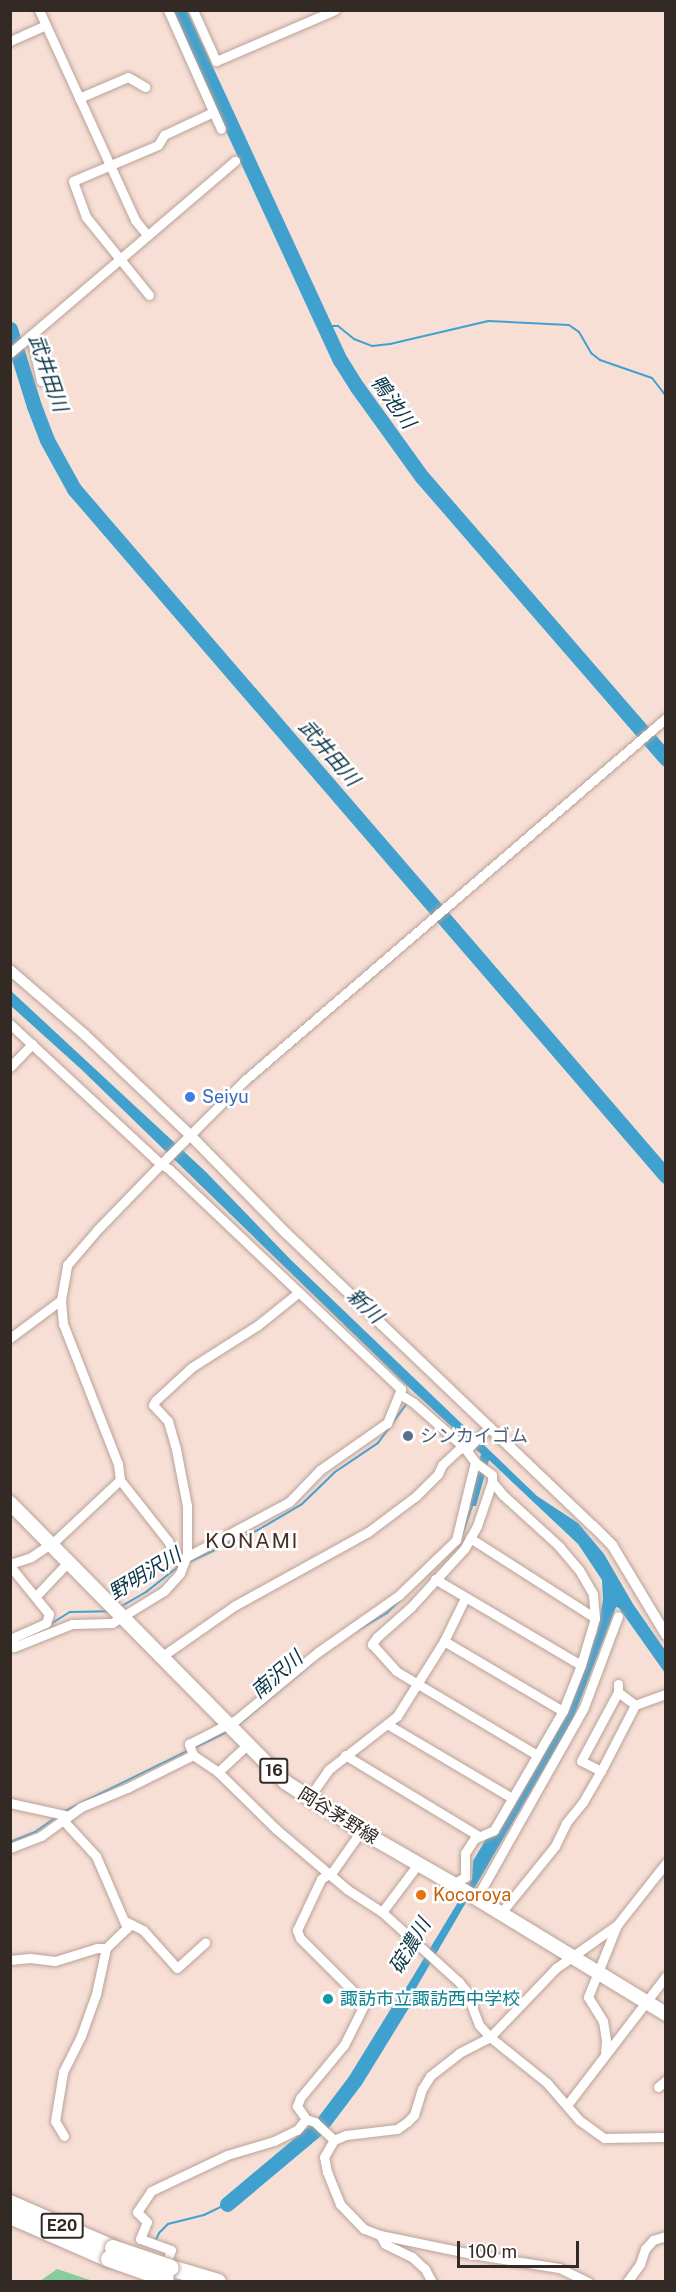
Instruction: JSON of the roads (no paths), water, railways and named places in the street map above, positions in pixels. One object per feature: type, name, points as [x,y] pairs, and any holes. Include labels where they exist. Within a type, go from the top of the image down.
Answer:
[{"type":"highway","name":"E20","points":[[10,2203],[167,2278],[218,2282]]},
{"type":"highway","name":"E20","points":[[10,2216],[111,2253]]},
{"type":"main road","name":"岡谷茅野線","points":[[10,1503],[285,1782],[361,1832],[457,1887],[666,2014]]},
{"type":"street","points":[[39,10],[135,220],[147,235]]},
{"type":"street","points":[[168,10],[221,129]]},
{"type":"street","points":[[193,10],[216,61],[335,10]]},
{"type":"street","points":[[10,41],[46,25]]},
{"type":"street","points":[[79,98],[128,77],[146,87]]},
{"type":"street","points":[[149,295],[86,217],[74,182],[158,146],[164,135],[213,112]]},
{"type":"street","points":[[10,352],[235,161]]},
{"type":"street","points":[[30,337],[41,381]]},
{"type":"street","points":[[10,1024],[163,1162],[401,1389],[387,1423],[320,1470],[289,1502],[179,1561],[168,1541],[120,1480],[118,1464],[63,1324],[61,1300],[64,1275],[75,1253],[163,1162],[245,1080],[666,718]]},
{"type":"street","points":[[10,970],[85,1035],[187,1138],[487,1430],[612,1545],[666,1635]]},
{"type":"street","points":[[10,1066],[33,1044]]},
{"type":"street","points":[[12,1643],[72,1624],[112,1623],[117,1611],[164,1592],[180,1573],[187,1555],[187,1506],[168,1421],[153,1405],[192,1366],[258,1325],[298,1293]]},
{"type":"street","points":[[10,1338],[61,1300]]},
{"type":"street","points":[[400,1395],[414,1403],[467,1448],[475,1462],[492,1475],[492,1482],[477,1526],[464,1549],[411,1607],[372,1644],[396,1671],[537,1755]]},
{"type":"street","points":[[161,1657],[234,1606],[368,1532],[416,1496],[459,1449],[467,1448],[487,1430]]},
{"type":"street","points":[[475,1462],[456,1540],[399,1595],[318,1652],[228,1725],[189,1744],[192,1755],[218,1772],[276,1829],[329,1874],[382,1912],[466,1991],[479,2025],[490,2037],[547,2083],[579,2120],[604,2138],[666,2137]]},
{"type":"street","points":[[12,1643],[46,1623],[49,1614],[10,1565],[32,1557],[120,1480]]},
{"type":"street","points":[[457,1887],[465,1877],[465,1853],[479,1836],[494,1830],[563,1711],[596,1618],[593,1594],[579,1570],[561,1547],[503,1495],[492,1482]]},
{"type":"street","points":[[470,1538],[596,1618]]},
{"type":"street","points":[[36,1596],[68,1562]]},
{"type":"street","points":[[435,1579],[581,1665]]},
{"type":"street","points":[[308,1799],[328,1770],[397,1716],[444,1641],[465,1598]]},
{"type":"street","points":[[475,1898],[584,1707],[618,1616]]},
{"type":"street","points":[[444,1641],[563,1711]]},
{"type":"street","points":[[601,1771],[581,1761],[618,1688],[635,1705]]},
{"type":"street","points":[[500,1914],[555,1846],[566,1823],[583,1802],[601,1771],[635,1705],[666,1694]]},
{"type":"street","points":[[387,1724],[512,1798]]},
{"type":"street","points":[[218,1772],[247,1745]]},
{"type":"street","points":[[10,1848],[41,1836],[81,1807],[127,1788],[192,1755]]},
{"type":"street","points":[[345,1755],[479,1836]]},
{"type":"street","points":[[10,1803],[65,1817],[96,1856],[127,1928],[106,1948],[96,1994],[81,2036],[63,2072],[55,2121],[64,2136]]},
{"type":"street","points":[[334,2140],[310,2121],[297,2106],[300,2098],[344,2045],[365,2003],[300,1938],[297,1930],[321,1879],[329,1874],[361,1832]]},
{"type":"street","points":[[588,2282],[559,2268],[472,2254],[380,2235],[364,2229],[340,2204],[324,2157],[334,2140],[346,2135],[397,2129],[414,2115],[422,2089],[430,2076],[459,2053],[490,2037],[556,1968],[617,1925],[666,1863]]},
{"type":"street","points":[[382,1912],[418,1864]]},
{"type":"street","points":[[125,1921],[143,1930],[177,1968],[205,1944]]},
{"type":"street","points":[[604,2055],[606,2040],[603,2021],[588,1996],[617,1925]]},
{"type":"street","points":[[10,1960],[30,1958],[55,1960],[97,1948],[106,1948]]},
{"type":"street","points":[[567,2105],[666,1976]]},
{"type":"street","points":[[167,2278],[171,2250],[140,2238],[147,2222],[137,2212],[151,2191],[227,2154],[274,2141],[310,2121]]},
{"type":"street","points":[[380,2235],[385,2244],[412,2257],[425,2269],[432,2282]]},
{"type":"street","points":[[627,2282],[653,2240],[666,2236]]},
{"type":"water","points":[[10,990],[206,1172],[291,1260],[537,1496],[578,1523],[604,1554],[633,1604],[665,1650],[665,1673],[619,1608],[616,1607],[573,1719],[398,2019],[389,2016],[472,1879],[473,1861],[486,1839],[496,1836],[538,1766],[562,1719],[597,1633],[603,1600],[602,1580],[578,1544],[489,1460],[476,1506],[469,1506],[481,1454],[402,1381],[82,1070],[11,1006]]},
{"type":"waterway","name":"鴨池川","points":[[178,10],[340,360],[357,387],[422,477],[666,759]]},
{"type":"waterway","points":[[324,326],[338,326],[354,339],[372,346],[390,344],[488,321],[569,325],[579,332],[591,353],[600,360],[652,378],[666,396]]},
{"type":"waterway","name":"武井田川","points":[[10,329],[47,440],[74,489],[666,1176]]},
{"type":"waterway","name":"野明沢川","points":[[187,1563],[258,1530],[302,1504],[335,1472],[378,1443],[407,1403]]},
{"type":"waterway","name":"南沢川","points":[[461,1538],[473,1504]]},
{"type":"waterway","name":"野明沢川","points":[[120,1607],[146,1592],[179,1566]]},
{"type":"waterway","name":"南沢川","points":[[351,1634],[387,1613],[413,1587]]},
{"type":"waterway","name":"野明沢川","points":[[49,1625],[70,1612],[109,1611]]},
{"type":"waterway","name":"南沢川","points":[[237,1726],[313,1662]]},
{"type":"waterway","name":"南沢川","points":[[194,1748],[227,1732]]},
{"type":"waterway","name":"南沢川","points":[[65,1811],[189,1750]]},
{"type":"waterway","name":"南沢川","points":[[10,1842],[35,1832],[58,1816]]},
{"type":"waterway","name":"碇濃川","points":[[227,2204],[321,2125],[355,2080],[403,2002]]},
{"type":"waterway","name":"碇濃川","points":[[155,2242],[159,2233],[168,2224],[204,2215],[227,2204]]},
{"type":"place","name":"Seiyu","points":[[190,1097]]},
{"type":"place","name":"シンカイゴム","points":[[408,1436]]},
{"type":"place","name":"Kocoroya","points":[[421,1895]]},
{"type":"place","name":"諏訪市立諏訪西中学校","points":[[328,1999]]},
{"type":"district","name":"KONAMI","points":[[252,1541]]},
{"type":"water label","name":"新川","points":[[365,1306]]}]
